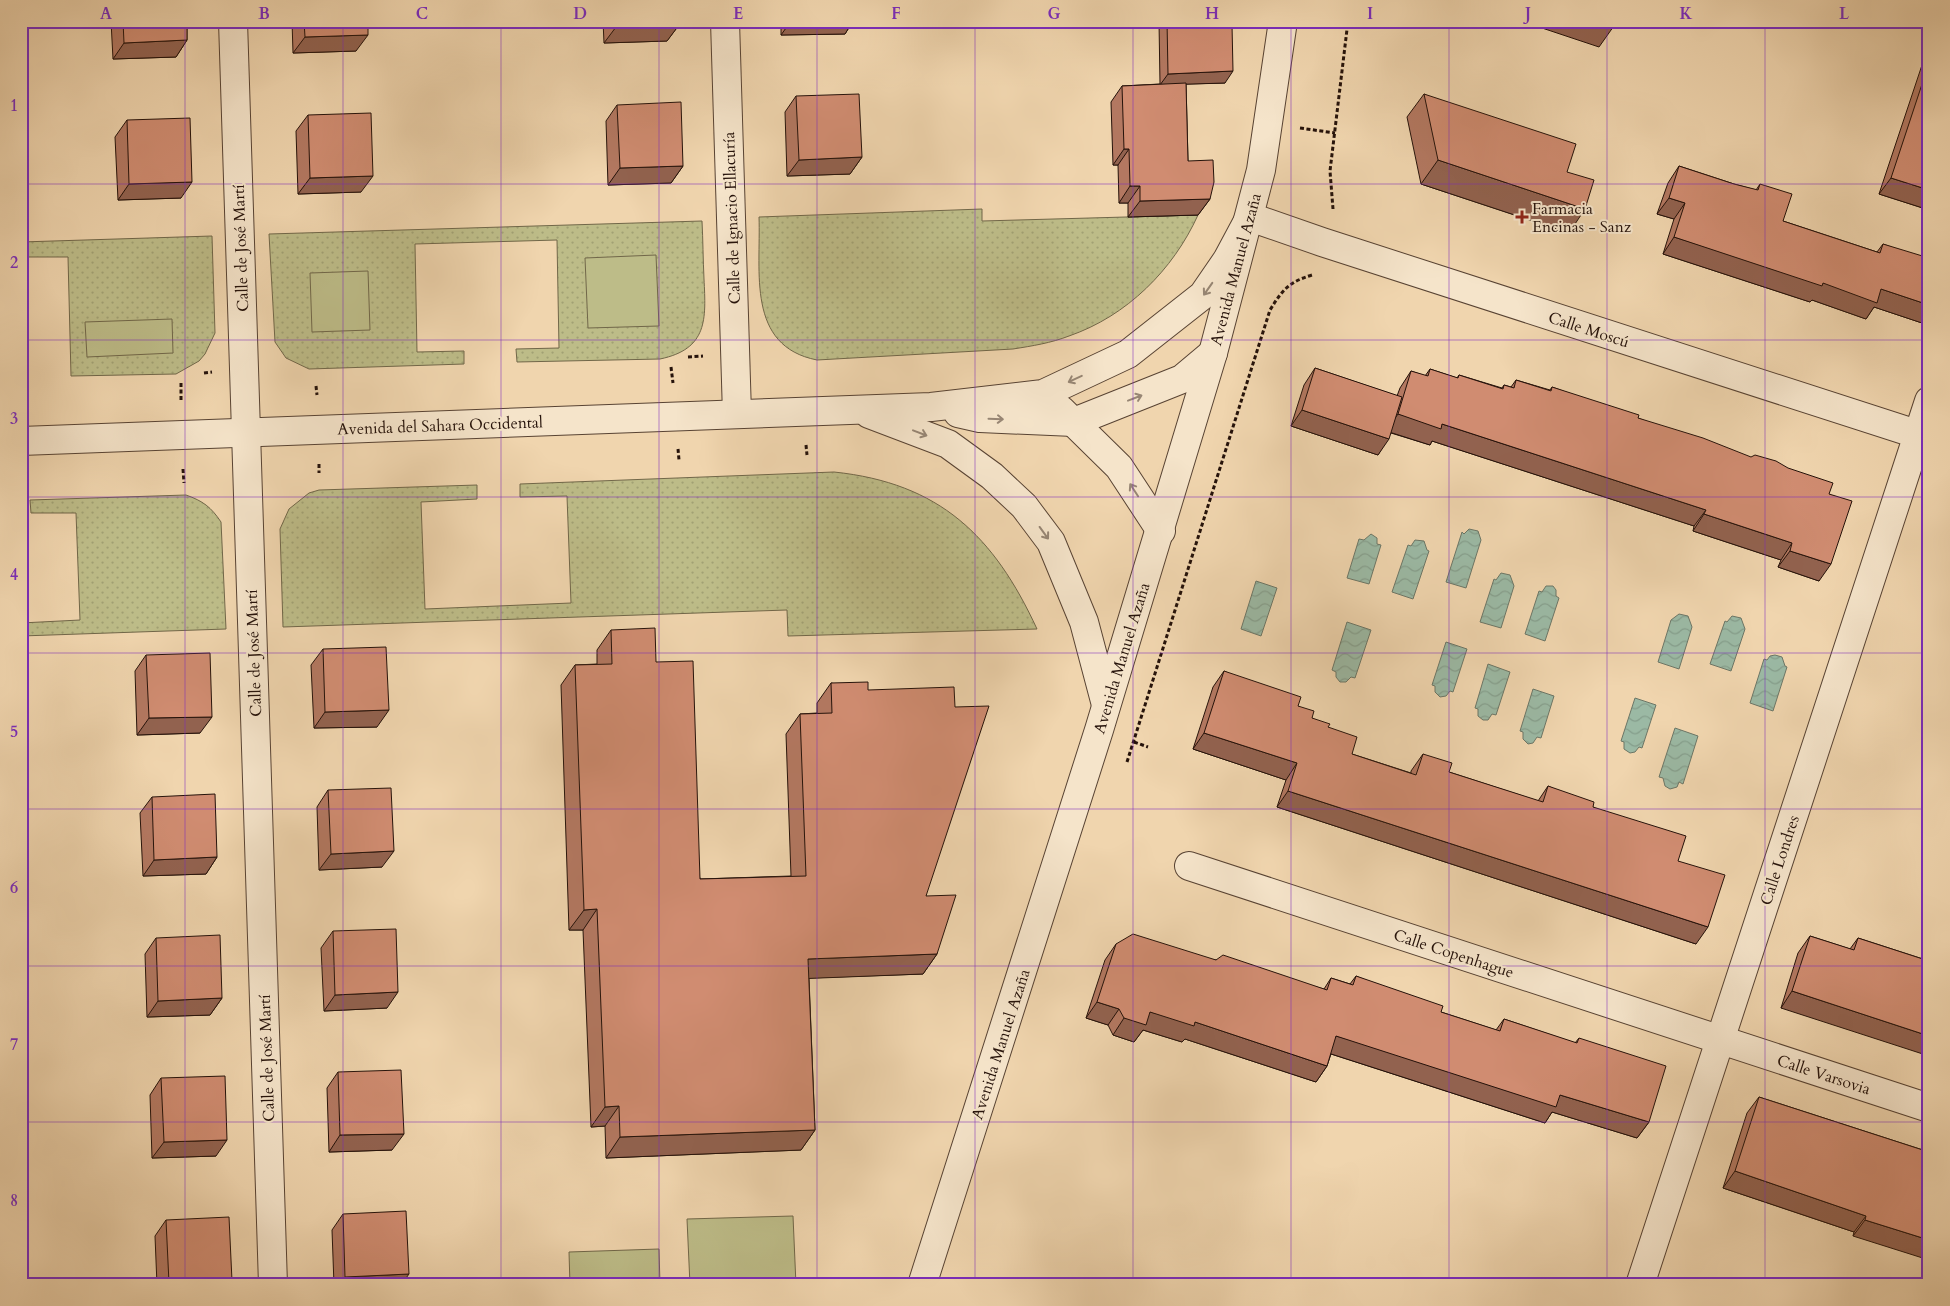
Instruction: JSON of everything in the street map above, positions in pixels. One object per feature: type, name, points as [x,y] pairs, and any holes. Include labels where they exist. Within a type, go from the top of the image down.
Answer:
[{"type":"street","name":"Calle de José Martí","points":[[233,21],[273,1285]]},
{"type":"street","name":"Calle de Ignacio Ellacuría","points":[[725,21],[737,414]]},
{"type":"street","name":"Avenida Manuel Azaña","points":[[922,1285],[1161,530],[1213,353],[1261,170],[1283,21]]},
{"type":"street","name":"Avenida del Sahara Occidental","points":[[21,441],[931,407],[1043,394],[1128,354],[1203,296],[1227,260],[1250,217]]},
{"type":"street","name":"Calle Moscú","points":[[1250,217],[1923,436]]},
{"type":"street","name":"Avenida del Sahara Occidental","points":[[931,407],[980,418],[1074,422],[1182,379],[1213,353]]},
{"type":"street","points":[[1043,394],[1119,466],[1161,530]]},
{"type":"street","name":"Calle Londres","points":[[1640,1285],[1720,1040],[1923,436],[1929,400]]},
{"type":"street","name":"Avenida del Sahara Occidental","points":[[858,410],[948,444],[992,476],[1024,506],[1051,542],[1084,622],[1106,705]]},
{"type":"street","name":"Calle Copenhague","points":[[1189,866],[1720,1040]]},
{"type":"street","name":"Calle Varsovia","points":[[1720,1040],[1929,1108]]},
{"type":"path","points":[[1340,86],[1348,21]]},
{"type":"shaded area","points":[[982,209],[982,221],[1198,215],[1188,235],[1175,254],[1146,289],[1110,316],[1090,327],[1048,342],[1013,349],[817,360],[794,352],[778,339],[768,323],[762,304],[760,283],[759,217]]},
{"type":"shaded area","points":[[702,221],[705,307],[701,330],[696,340],[687,348],[660,359],[517,362],[516,349],[559,348],[557,240],[415,244],[417,352],[464,351],[464,364],[309,369],[286,358],[275,342],[269,234]]},
{"type":"shaded area","points":[[212,236],[215,333],[205,354],[199,361],[176,374],[71,376],[68,257],[21,257],[21,242]]},
{"type":"shaded area","points":[[656,255],[659,326],[588,328],[585,258]]},
{"type":"shaded area","points":[[368,271],[370,330],[312,332],[310,273]]},
{"type":"shaded area","points":[[172,319],[173,353],[87,357],[85,322]]},
{"type":"shaded area","points":[[834,472],[871,478],[904,488],[933,502],[959,520],[982,541],[1002,567],[1037,629],[788,636],[787,610],[283,627],[280,529],[289,509],[309,493],[319,490],[477,485],[477,499],[421,502],[425,609],[571,603],[567,496],[520,497],[520,484]]},
{"type":"shaded area","points":[[186,495],[206,505],[221,522],[226,629],[21,636],[21,623],[80,620],[76,513],[31,513],[30,500]]},
{"type":"shaded area","points":[[793,1216],[796,1285],[690,1285],[687,1219]]},
{"type":"shaded area","points":[[659,1249],[660,1285],[570,1285],[569,1252]]},
{"type":"water","points":[[1469,529],[1478,531],[1481,540],[1466,588],[1446,582],[1462,532],[1464,534]]},
{"type":"water","points":[[1371,534],[1377,538],[1377,544],[1381,545],[1369,584],[1347,578],[1359,539],[1364,540]]},
{"type":"water","points":[[1415,540],[1424,541],[1429,551],[1413,599],[1392,592],[1408,545],[1411,546]]},
{"type":"water","points":[[1501,573],[1510,575],[1514,586],[1501,628],[1480,622],[1494,579],[1496,580]]},
{"type":"water","points":[[1256,581],[1277,588],[1261,636],[1241,629]]},
{"type":"water","points":[[1546,586],[1553,586],[1556,590],[1556,596],[1559,598],[1545,641],[1525,634],[1539,591],[1542,592]]},
{"type":"water","points":[[1679,614],[1688,616],[1692,627],[1679,669],[1658,662],[1671,620]]},
{"type":"water","points":[[1732,616],[1741,618],[1745,629],[1731,671],[1710,664],[1725,621],[1727,622]]},
{"type":"water","points":[[1347,622],[1371,630],[1355,678],[1351,677],[1346,682],[1340,682],[1336,677],[1336,672],[1332,670]]},
{"type":"water","points":[[1446,642],[1467,649],[1453,692],[1450,691],[1446,696],[1440,697],[1435,692],[1435,686],[1432,685]]},
{"type":"water","points":[[1770,656],[1782,657],[1787,667],[1773,711],[1750,703],[1764,659],[1767,660]]},
{"type":"water","points":[[1488,664],[1510,672],[1496,715],[1492,714],[1488,720],[1483,720],[1478,716],[1478,709],[1475,708]]},
{"type":"water","points":[[1533,689],[1554,696],[1541,738],[1537,737],[1533,743],[1528,744],[1523,739],[1523,732],[1520,731]]},
{"type":"water","points":[[1635,698],[1656,705],[1642,748],[1639,747],[1635,752],[1630,753],[1624,749],[1624,742],[1621,741]]},
{"type":"water","points":[[1675,728],[1698,736],[1683,784],[1679,782],[1677,787],[1670,789],[1665,786],[1663,778],[1659,777]]},
{"type":"building","points":[[123,21],[187,21],[187,40],[124,43]]},
{"type":"building","points":[[304,21],[368,21],[368,35],[305,37]]},
{"type":"building","points":[[615,21],[679,21],[679,25],[616,27]]},
{"type":"building","points":[[1167,21],[1226,21],[1226,26],[1232,25],[1233,71],[1168,74]]},
{"type":"building","points":[[1929,63],[1929,190],[1891,178]]},
{"type":"building","points":[[1186,83],[1188,161],[1213,160],[1214,182],[1210,199],[1140,201],[1140,186],[1130,186],[1129,149],[1124,149],[1122,86]]},
{"type":"building","points":[[859,94],[862,157],[799,160],[796,96]]},
{"type":"building","points":[[1424,94],[1576,144],[1567,172],[1594,180],[1585,209],[1438,160]]},
{"type":"building","points":[[681,102],[683,166],[620,168],[617,105]]},
{"type":"building","points":[[371,113],[373,176],[310,178],[308,115]]},
{"type":"building","points":[[190,118],[192,182],[129,184],[127,120]]},
{"type":"building","points":[[1679,166],[1758,190],[1760,184],[1792,194],[1783,221],[1880,253],[1883,244],[1929,258],[1929,305],[1881,289],[1877,303],[1823,283],[1822,286],[1674,237],[1685,203],[1669,198]]},
{"type":"building","points":[[1315,368],[1402,397],[1389,439],[1302,410]]},
{"type":"building","points":[[1430,369],[1458,378],[1459,375],[1503,389],[1504,385],[1514,388],[1516,380],[1551,391],[1552,387],[1639,415],[1638,418],[1703,438],[1751,457],[1755,455],[1776,461],[1788,468],[1833,483],[1829,494],[1852,501],[1831,564],[1790,551],[1792,543],[1704,514],[1706,510],[1442,424],[1441,429],[1398,414],[1411,371],[1428,376]]},
{"type":"building","points":[[655,628],[656,662],[693,661],[700,879],[806,876],[800,714],[832,713],[831,683],[868,682],[868,690],[954,687],[955,707],[989,706],[926,896],[956,895],[937,954],[808,959],[815,1130],[620,1137],[619,1106],[605,1107],[597,909],[584,910],[575,665],[612,664],[611,630]]},
{"type":"building","points":[[386,647],[389,710],[325,712],[323,649]]},
{"type":"building","points":[[210,653],[212,717],[149,718],[146,655]]},
{"type":"building","points":[[1224,671],[1301,697],[1298,706],[1314,711],[1312,718],[1330,724],[1328,727],[1357,737],[1352,754],[1416,775],[1423,754],[1452,763],[1449,772],[1543,802],[1548,786],[1594,802],[1593,807],[1686,836],[1678,861],[1725,875],[1708,927],[1288,791],[1297,763],[1204,733]]},
{"type":"building","points":[[391,788],[394,851],[331,854],[328,790]]},
{"type":"building","points":[[215,794],[217,857],[154,860],[152,797]]},
{"type":"building","points":[[396,929],[398,992],[335,995],[333,931]]},
{"type":"building","points":[[1133,934],[1216,960],[1223,955],[1327,990],[1331,978],[1353,985],[1356,976],[1443,1006],[1441,1012],[1500,1031],[1504,1019],[1577,1043],[1579,1038],[1666,1066],[1649,1122],[1560,1095],[1556,1107],[1336,1036],[1327,1066],[1195,1022],[1194,1026],[1150,1012],[1146,1025],[1124,1018],[1119,1009],[1097,1002],[1116,944]]},
{"type":"building","points":[[220,935],[222,998],[158,1001],[156,938]]},
{"type":"building","points":[[1810,936],[1854,950],[1858,938],[1929,961],[1929,1036],[1792,991]]},
{"type":"building","points":[[401,1070],[404,1134],[340,1135],[338,1072]]},
{"type":"building","points":[[225,1076],[227,1140],[164,1142],[161,1078]]},
{"type":"building","points":[[1759,1097],[1929,1152],[1929,1240],[1865,1220],[1866,1216],[1735,1171]]},
{"type":"building","points":[[406,1211],[409,1274],[345,1277],[343,1214]]},
{"type":"building","points":[[229,1217],[232,1281],[169,1283],[166,1220]]},
{"type":"place","name":"Farmacia Encinas - Sanz","points":[[1522,217]]}]
